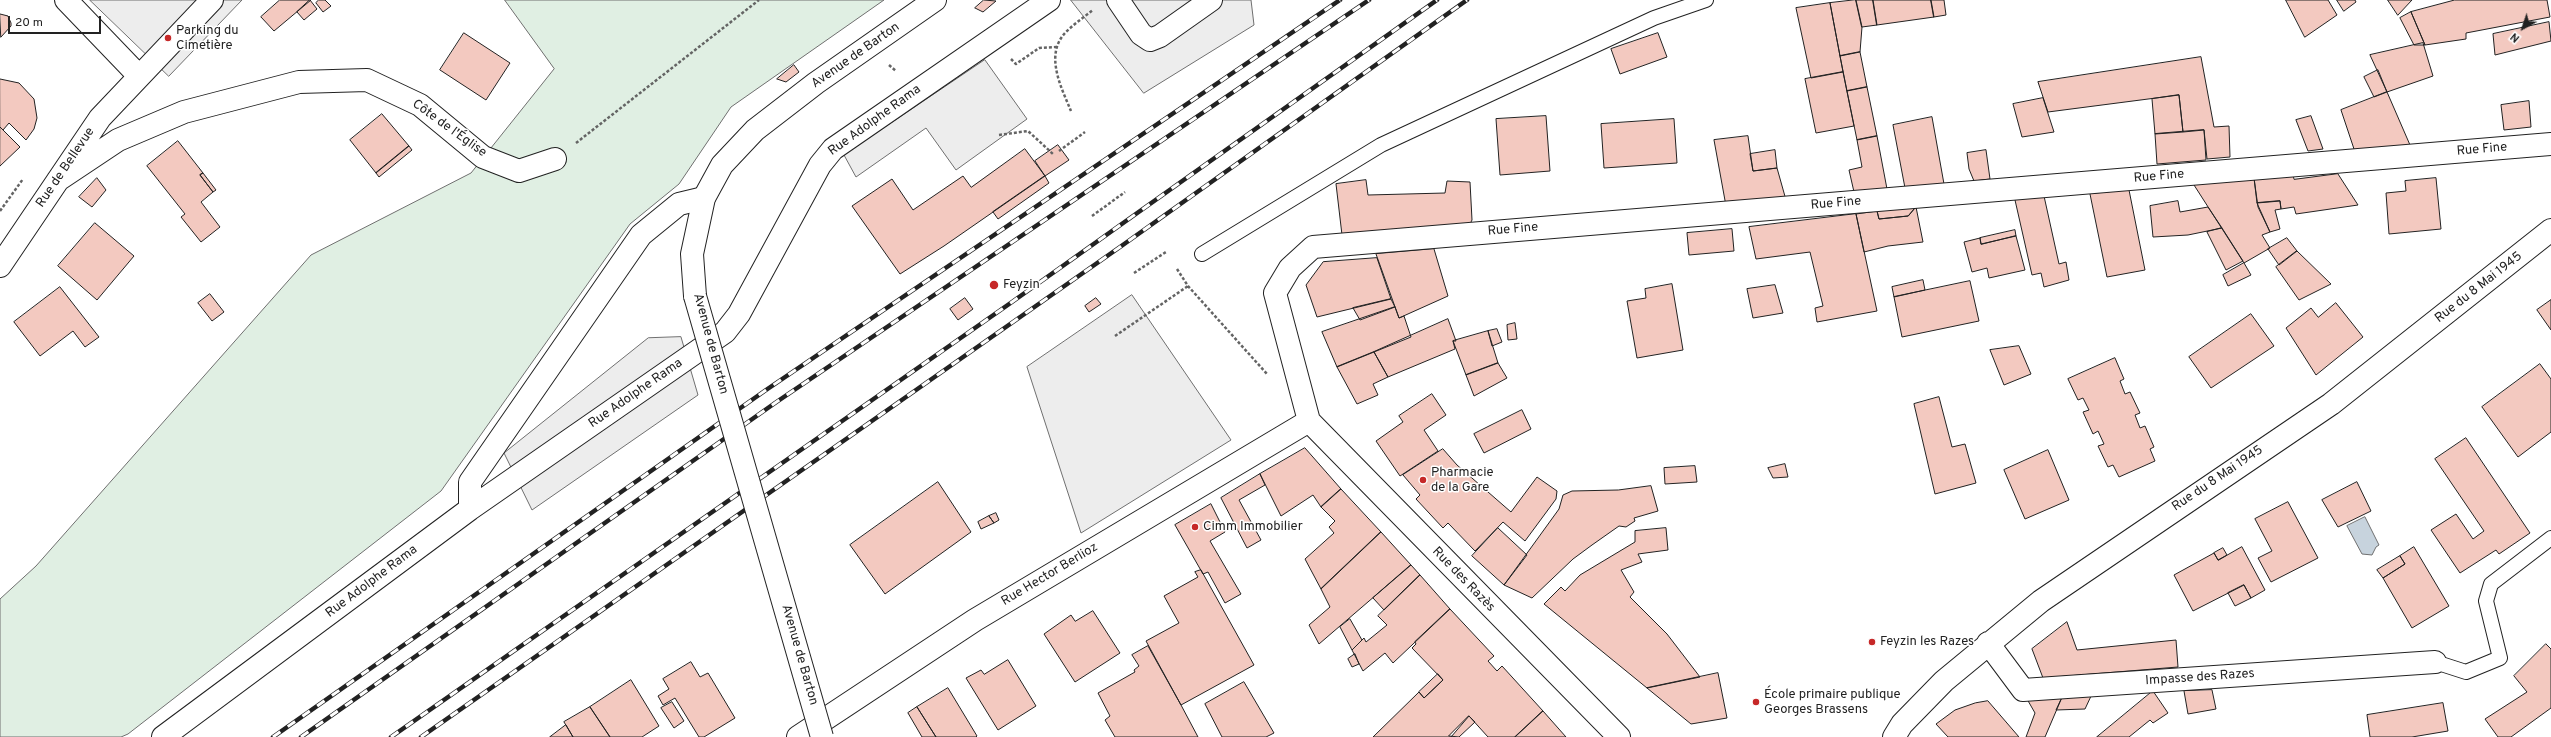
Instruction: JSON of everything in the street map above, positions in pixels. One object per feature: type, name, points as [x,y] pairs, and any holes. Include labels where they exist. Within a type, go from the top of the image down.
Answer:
[{"type":"street","points":[[66,0],[140,76]]},
{"type":"street","name":"Rue de Bellevue","points":[[0,266],[100,118],[212,0]]},
{"type":"street","name":"Avenue de Barton","points":[[822,737],[695,296],[692,254],[704,198],[722,165],[754,130],[816,83],[935,0]]},
{"type":"street","name":"Rue Adolphe Rama","points":[[163,737],[470,509],[726,332],[739,314],[820,165],[833,149],[1049,0]]},
{"type":"street","points":[[1118,0],[1141,34],[1150,40],[1160,36],[1211,0]]},
{"type":"street","name":"Côte de l'Église","points":[[58,180],[118,140],[184,112],[299,82],[367,80],[420,105],[484,157],[519,172],[555,159]]},
{"type":"street","name":"Rue Fine","points":[[1309,421],[1275,293],[1290,268],[1313,247],[2551,144]]},
{"type":"street","points":[[470,509],[470,482],[641,235],[678,204],[704,198]]},
{"type":"street","name":"Rue du 8 Mai 1945","points":[[1894,737],[1902,724],[1944,681],[2048,597],[2331,404],[2551,230]]},
{"type":"street","name":"Rue Hector Berlioz","points":[[798,737],[975,620],[1309,421]]},
{"type":"street","name":"Rue des Razès","points":[[1309,421],[1528,647],[1619,737]]},
{"type":"street","name":"Impasse des Razes","points":[[1988,644],[2023,690],[2436,662]]},
{"type":"lane","points":[[1202,254],[1381,145],[1654,18],[1706,0]]},
{"type":"lane","points":[[2436,662],[2466,672],[2500,658],[2486,601],[2491,584],[2551,538]]},
{"type":"path","points":[[555,159],[758,0]]},
{"type":"path","points":[[1071,111],[1056,76],[1056,47],[1066,32],[1095,8]]},
{"type":"path","points":[[1016,64],[1039,48],[1056,47]]},
{"type":"path","points":[[999,135],[1028,131],[1053,154]]},
{"type":"path","points":[[1059,151],[1085,132]]},
{"type":"path","points":[[1092,216],[1125,192]]},
{"type":"path","points":[[1134,273],[1166,252]]},
{"type":"path","points":[[1177,269],[1188,286],[1272,380]]},
{"type":"path","points":[[1115,336],[1188,286]]},
{"type":"green space","points":[[505,0],[884,0],[731,107],[679,184],[630,224],[441,491],[128,734],[121,737],[0,737],[0,599],[36,566],[311,255],[471,173],[554,69]]},
{"type":"shaded area","name":"Parking du Cimetière","points":[[90,0],[242,0],[169,76]]},
{"type":"shaded area","points":[[1071,0],[1251,0],[1254,25],[1144,93]]},
{"type":"shaded area","points":[[985,60],[1027,119],[956,170],[926,128],[856,177],[844,155]]},
{"type":"shaded area","points":[[1132,295],[1231,440],[1081,533],[1027,367]]},
{"type":"shaded area","points":[[681,337],[698,395],[532,510],[504,453],[648,338]]},
{"type":"shaded area","points":[[2365,517],[2379,545],[2376,547],[2372,555],[2362,554],[2347,526]]},
{"type":"building","points":[[280,0],[311,0],[274,31],[261,17]]},
{"type":"building","points":[[310,0],[317,9],[304,20],[297,12]]},
{"type":"building","points":[[319,0],[325,0],[331,6],[323,12],[316,3]]},
{"type":"building","points":[[984,0],[996,1],[983,12],[975,8]]},
{"type":"building","points":[[1856,0],[1862,27],[1860,52],[1840,56],[1830,3]]},
{"type":"building","points":[[1856,0],[1873,0],[1877,25],[1862,27]]},
{"type":"building","points":[[1873,0],[1931,0],[1934,17],[1877,25]]},
{"type":"building","points":[[1931,0],[1944,0],[1946,15],[1934,17]]},
{"type":"building","points":[[2286,0],[2328,0],[2337,15],[2305,37]]},
{"type":"building","points":[[2337,0],[2355,0],[2356,2],[2344,11]]},
{"type":"building","points":[[2388,0],[2412,0],[2398,15]]},
{"type":"building","points":[[2455,0],[2547,0],[2550,17],[2466,33],[2466,39],[2425,45],[2411,12]]},
{"type":"building","points":[[1830,3],[1843,72],[1811,78],[1796,8]]},
{"type":"building","points":[[2411,12],[2425,45],[2414,45],[2400,18]]},
{"type":"building","points":[[0,14],[8,16],[11,23],[11,26],[1,37]]},
{"type":"building","points":[[2549,22],[2551,41],[2495,55],[2493,34]]},
{"type":"building","points":[[464,33],[510,63],[486,100],[440,70]]},
{"type":"building","points":[[1658,33],[1667,57],[1620,74],[1611,49]]},
{"type":"building","points":[[2423,43],[2433,76],[2387,92],[2370,55]]},
{"type":"building","points":[[1860,52],[1867,87],[1847,91],[1840,56]]},
{"type":"building","points":[[2201,57],[2214,127],[2229,126],[2230,157],[2207,159],[2204,130],[2183,132],[2179,95],[2048,112],[2038,82]]},
{"type":"building","points":[[794,65],[799,72],[786,82],[777,79]]},
{"type":"building","points":[[2378,70],[2387,92],[2374,97],[2364,77]]},
{"type":"building","points":[[1843,72],[1854,126],[1816,133],[1805,79]]},
{"type":"building","points":[[0,79],[19,83],[34,99],[37,118],[34,129],[26,140],[9,123],[3,130],[0,127]]},
{"type":"building","points":[[1867,87],[1877,136],[1857,140],[1847,91]]},
{"type":"building","points":[[2387,92],[2410,145],[2355,152],[2341,110]]},
{"type":"building","points":[[2179,95],[2183,132],[2155,134],[2152,99]]},
{"type":"building","points":[[2043,98],[2054,132],[2022,137],[2013,104]]},
{"type":"building","points":[[2529,101],[2531,127],[2504,130],[2501,105]]},
{"type":"building","points":[[382,114],[409,146],[376,173],[350,140]]},
{"type":"building","points":[[1546,116],[1550,171],[1500,175],[1496,119]]},
{"type":"building","points":[[2311,116],[2323,149],[2308,151],[2296,120]]},
{"type":"building","points":[[1932,117],[1944,184],[1905,188],[1893,125]]},
{"type":"building","points":[[1674,119],[1677,163],[1604,168],[1601,124]]},
{"type":"building","points":[[0,127],[20,147],[0,166]]},
{"type":"building","points":[[2204,130],[2206,160],[2157,164],[2155,134]]},
{"type":"building","points":[[1748,136],[1753,171],[1777,168],[1786,200],[1726,206],[1714,140]]},
{"type":"building","points":[[1877,136],[1887,189],[1854,192],[1849,170],[1862,167],[1857,140]]},
{"type":"building","points":[[178,141],[203,173],[200,175],[213,192],[201,202],[220,227],[201,242],[181,217],[185,214],[147,166]]},
{"type":"building","points":[[1058,145],[1069,160],[1045,176],[1035,161]]},
{"type":"building","points":[[409,146],[412,150],[379,177],[376,173]]},
{"type":"building","points":[[1025,149],[1045,176],[944,246],[900,274],[852,206],[892,179],[913,210],[963,176],[971,187]]},
{"type":"building","points":[[1775,150],[1777,168],[1753,171],[1750,154]]},
{"type":"building","points":[[1986,150],[1990,179],[1974,181],[1969,169],[1967,153]]},
{"type":"building","points":[[203,173],[216,190],[213,192],[200,175]]},
{"type":"building","points":[[2338,174],[2358,205],[2296,214],[2294,207],[2281,209],[2280,201],[2257,203],[2254,178],[2293,175],[2294,179]]},
{"type":"building","points":[[1045,176],[1049,183],[998,219],[993,212]]},
{"type":"building","points":[[97,178],[106,190],[92,207],[79,197]]},
{"type":"building","points":[[2254,178],[2258,207],[2270,232],[2262,235],[2270,248],[2244,263],[2194,185]]},
{"type":"building","points":[[2436,178],[2441,229],[2389,234],[2386,193],[2406,191],[2405,181]]},
{"type":"building","points":[[1366,180],[1368,195],[1445,193],[1447,181],[1470,182],[1472,220],[1468,228],[1342,235],[1336,184]]},
{"type":"building","points":[[2129,190],[2145,270],[2107,277],[2090,194]]},
{"type":"building","points":[[2044,196],[2059,264],[2066,262],[2069,280],[2044,287],[2041,273],[2032,275],[2015,200]]},
{"type":"building","points":[[2178,201],[2180,212],[2208,207],[2222,228],[2188,235],[2153,237],[2150,206]]},
{"type":"building","points":[[2280,201],[2281,209],[2275,210],[2280,229],[2270,232],[2257,203]]},
{"type":"building","points":[[1916,207],[1908,216],[1879,219],[1877,211]]},
{"type":"building","points":[[1916,207],[1923,242],[1888,246],[1864,252],[1856,214],[1877,211],[1879,219],[1908,216]]},
{"type":"building","points":[[1856,214],[1877,311],[1817,322],[1815,308],[1823,306],[1810,252],[1756,259],[1749,227]]},
{"type":"building","points":[[95,223],[134,256],[97,300],[58,266]]},
{"type":"building","points":[[2222,228],[2243,261],[2226,270],[2207,232]]},
{"type":"building","points":[[1732,229],[1734,251],[1689,255],[1687,233]]},
{"type":"building","points":[[2015,230],[2016,236],[1981,244],[1980,238]]},
{"type":"building","points":[[2016,236],[2025,270],[1989,278],[1987,268],[1972,272],[1964,242],[1980,238],[1981,244]]},
{"type":"building","points":[[2287,238],[2297,251],[2279,265],[2268,249]]},
{"type":"building","points":[[1434,249],[1448,296],[1399,318],[1376,254]]},
{"type":"building","points":[[2297,251],[2331,284],[2299,300],[2276,267]]},
{"type":"building","points":[[1377,258],[1391,299],[1317,317],[1306,285],[1323,262]]},
{"type":"building","points":[[2244,263],[2251,275],[2228,286],[2223,275]]},
{"type":"building","points":[[1923,280],[1925,290],[1894,297],[1892,287]]},
{"type":"building","points":[[1970,281],[1979,321],[1902,337],[1894,297]]},
{"type":"building","points":[[1672,284],[1683,350],[1637,358],[1627,301],[1646,298],[1645,289]]},
{"type":"building","points":[[1775,285],[1783,313],[1753,318],[1747,289]]},
{"type":"building","points":[[60,287],[99,337],[85,347],[73,331],[40,356],[14,322]]},
{"type":"building","points":[[210,294],[224,312],[212,321],[198,303]]},
{"type":"building","points":[[965,298],[973,309],[958,320],[950,309]]},
{"type":"building","points":[[1096,298],[1101,304],[1089,312],[1085,306]]},
{"type":"building","points":[[1391,299],[1395,307],[1360,320],[1353,308]]},
{"type":"building","points":[[2551,300],[2551,330],[2537,310]]},
{"type":"building","points":[[2336,303],[2363,337],[2316,375],[2286,328],[2311,308],[2318,317]]},
{"type":"building","points":[[1395,307],[1399,318],[1404,316],[1411,337],[1337,367],[1322,332]]},
{"type":"building","points":[[2251,314],[2274,346],[2211,388],[2189,357]]},
{"type":"building","points":[[1448,319],[1456,341],[1453,341],[1455,349],[1388,377],[1374,352]]},
{"type":"building","points":[[1515,323],[1517,339],[1508,340],[1507,325]]},
{"type":"building","points":[[1497,329],[1502,342],[1492,346],[1488,331]]},
{"type":"building","points":[[1488,331],[1498,363],[1466,375],[1453,341]]},
{"type":"building","points":[[2019,346],[2031,374],[2004,385],[1990,350]]},
{"type":"building","points":[[1374,352],[1388,377],[1373,384],[1378,395],[1357,404],[1337,367]]},
{"type":"building","points":[[2115,358],[2124,379],[2120,381],[2125,394],[2130,392],[2140,413],[2135,415],[2140,428],[2145,426],[2154,447],[2150,449],[2155,461],[2119,477],[2113,465],[2108,467],[2098,446],[2104,444],[2098,431],[2093,434],[2083,412],[2089,410],[2083,398],[2078,400],[2068,379]]},
{"type":"building","points":[[1498,363],[1507,378],[1474,396],[1466,375]]},
{"type":"building","points":[[2540,364],[2551,379],[2551,432],[2518,457],[2482,407]]},
{"type":"building","points":[[1432,394],[1446,415],[1424,430],[1438,451],[1400,476],[1376,441],[1403,422],[1399,416]]},
{"type":"building","points":[[1939,397],[1952,447],[1965,444],[1976,483],[1935,494],[1914,404]]},
{"type":"building","points":[[1522,410],[1531,429],[1484,453],[1474,434]]},
{"type":"building","points":[[2466,438],[2530,533],[2499,554],[2496,550],[2460,573],[2431,530],[2456,514],[2473,539],[2484,531],[2435,459]]},
{"type":"building","points":[[1305,448],[1341,489],[1321,507],[1313,495],[1281,516],[1260,474]]},
{"type":"building","points":[[1443,449],[1457,465],[1511,512],[1537,477],[1557,491],[1556,499],[1525,541],[1503,522],[1475,551],[1448,523],[1443,528],[1416,499],[1420,495],[1403,475]]},
{"type":"building","points":[[2048,450],[2069,500],[2025,519],[2004,470]]},
{"type":"building","points":[[1785,464],[1788,477],[1773,478],[1768,468]]},
{"type":"building","points":[[1695,466],[1697,482],[1665,484],[1664,468]]},
{"type":"building","points":[[1260,474],[1265,485],[1239,500],[1261,540],[1247,548],[1221,498]]},
{"type":"building","points":[[938,482],[971,532],[885,594],[850,545]]},
{"type":"building","points":[[2357,482],[2371,511],[2338,527],[2322,500]]},
{"type":"building","points":[[1651,486],[1658,511],[1634,518],[1635,521],[1626,527],[1619,526],[1573,559],[1532,598],[1504,585],[1559,509],[1563,495],[1572,491],[1618,490]]},
{"type":"building","points":[[1341,489],[1381,532],[1321,589],[1305,559],[1334,533],[1329,527],[1335,521],[1321,507]]},
{"type":"building","points":[[2288,502],[2318,558],[2271,582],[2258,558],[2272,551],[2255,519]]},
{"type":"building","points":[[1211,504],[1225,532],[1210,541],[1241,594],[1225,603],[1208,572],[1203,574],[1175,525]]},
{"type":"building","points":[[996,513],[999,520],[994,523],[989,516]]},
{"type":"building","points":[[989,516],[994,523],[981,529],[978,522]]},
{"type":"building","points":[[1498,528],[1527,555],[1504,585],[1472,556]]},
{"type":"building","points":[[1666,528],[1668,550],[1638,554],[1642,562],[1621,570],[1634,592],[1630,597],[1667,634],[1700,677],[1647,688],[1544,604],[1561,587],[1565,591],[1580,575],[1635,542],[1635,531]]},
{"type":"building","points":[[1381,532],[1411,565],[1319,644],[1309,625],[1330,607],[1321,589]]},
{"type":"building","points":[[2242,547],[2265,590],[2251,598],[2244,585],[2193,611],[2174,575],[2214,553],[2218,560]]},
{"type":"building","points":[[2414,547],[2449,606],[2412,628],[2383,578],[2405,564],[2400,556]]},
{"type":"building","points":[[2223,548],[2227,555],[2218,560],[2214,553]]},
{"type":"building","points":[[2400,556],[2405,564],[2383,578],[2377,570]]},
{"type":"building","points":[[1411,565],[1420,575],[1384,610],[1373,598]]},
{"type":"building","points":[[1201,570],[1254,665],[1181,705],[1146,641],[1179,623],[1164,596],[1198,577],[1195,572]]},
{"type":"building","points":[[1420,575],[1450,609],[1393,663],[1385,653],[1363,671],[1352,650],[1364,638],[1366,642],[1387,625],[1378,616]]},
{"type":"building","points":[[2244,585],[2251,598],[2235,606],[2228,593]]},
{"type":"building","points":[[1450,609],[1494,656],[1488,661],[1497,671],[1502,666],[1543,711],[1515,737],[1488,737],[1469,716],[1451,737],[1373,737],[1419,692],[1424,698],[1443,680],[1412,648],[1416,644],[1415,642]]},
{"type":"building","points":[[1093,611],[1120,653],[1075,682],[1044,634],[1071,615],[1075,621]]},
{"type":"building","points":[[1350,619],[1362,640],[1352,650],[1340,627]]},
{"type":"building","points":[[2067,622],[2077,650],[2176,640],[2178,667],[2043,678],[2032,649]]},
{"type":"building","points":[[2546,644],[2551,649],[2551,708],[2511,737],[2498,737],[2485,719],[2527,692],[2514,676]]},
{"type":"building","points":[[1148,646],[1198,737],[1115,737],[1105,720],[1110,716],[1098,693],[1135,672],[1134,670],[1139,666],[1132,655]]},
{"type":"building","points":[[1355,654],[1359,664],[1352,667],[1348,659]]},
{"type":"building","points":[[1008,660],[1036,706],[998,730],[966,678],[981,670],[984,674]]},
{"type":"building","points":[[691,662],[700,677],[708,673],[735,718],[704,737],[699,737],[675,698],[663,705],[658,696],[669,689],[663,679]]},
{"type":"building","points":[[1718,673],[1727,718],[1691,724],[1647,688]]},
{"type":"building","points":[[1438,674],[1443,680],[1424,698],[1419,692]]},
{"type":"building","points":[[631,680],[659,726],[642,737],[610,737],[590,707]]},
{"type":"building","points":[[1244,682],[1274,733],[1266,737],[1222,737],[1205,704]]},
{"type":"building","points":[[948,688],[977,736],[976,737],[936,737],[917,707]]},
{"type":"building","points":[[2212,690],[2216,709],[2188,714],[2184,691]]},
{"type":"building","points":[[2153,691],[2168,713],[2153,723],[2150,720],[2129,737],[2097,737]]},
{"type":"building","points":[[2092,694],[2085,709],[2056,710],[2063,695]]},
{"type":"building","points":[[2063,695],[2045,737],[2026,737],[2035,713],[2027,699]]},
{"type":"building","points":[[1988,701],[2019,737],[1948,737],[1936,724],[1955,710],[1975,703]]},
{"type":"building","points":[[672,702],[684,721],[674,728],[661,708]]},
{"type":"building","points":[[2443,703],[2448,731],[2412,737],[2370,737],[2367,715]]},
{"type":"building","points":[[590,707],[610,737],[573,737],[564,722]]},
{"type":"building","points":[[917,707],[936,737],[922,737],[908,713]]},
{"type":"building","points":[[1543,711],[1566,737],[1515,737]]},
{"type":"building","points":[[1469,716],[1475,722],[1459,737],[1449,736]]},
{"type":"building","points":[[566,725],[573,737],[550,737]]},
{"type":"railway","points":[[273,737],[766,390],[1340,0]]},
{"type":"railway","points":[[301,737],[775,403],[1369,0]]},
{"type":"railway","points":[[391,737],[1012,302],[1437,0]]},
{"type":"railway","points":[[421,737],[1120,247],[1467,0]]},
{"type":"place","name":"Parking du Cimetière","points":[[168,38]]},
{"type":"place","name":"Feyzin","points":[[994,285]]},
{"type":"place","name":"Pharmacie de la Gare","points":[[1423,480]]},
{"type":"place","name":"Cimm Immobilier","points":[[1195,527]]},
{"type":"place","name":"Feyzin les Razes","points":[[1872,642]]},
{"type":"place","name":"École primaire publique Georges Brassens","points":[[1756,702]]}]
